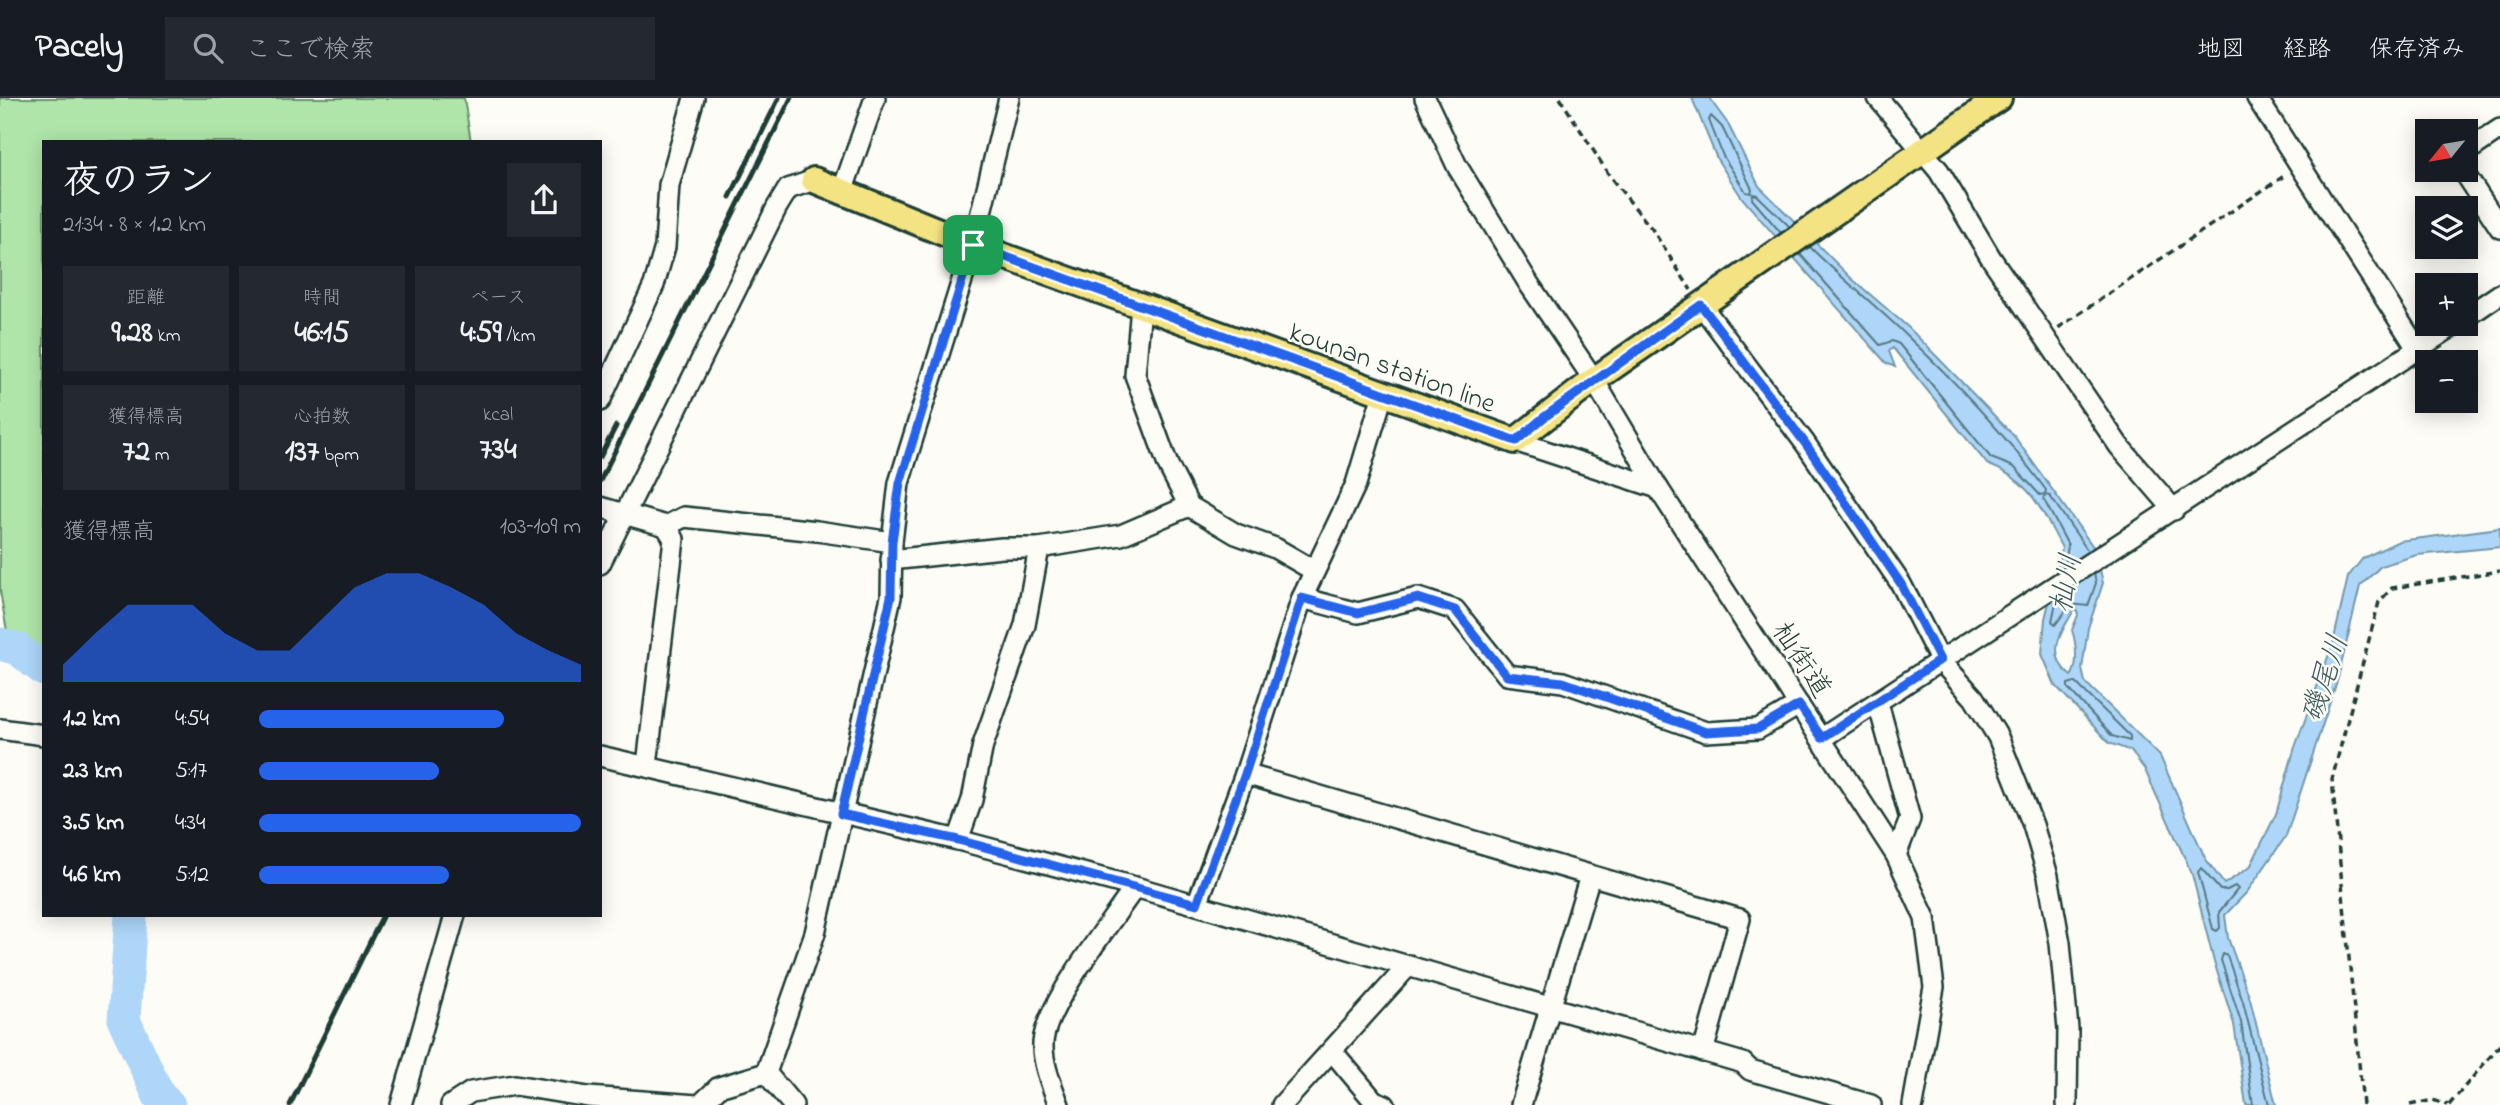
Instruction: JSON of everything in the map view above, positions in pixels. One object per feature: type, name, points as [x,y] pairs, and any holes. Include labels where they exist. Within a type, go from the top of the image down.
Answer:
[{"type":"main road","name":"kounan station line","points":[[814,180],[973,245],[1516,441],[1594,380],[1998,98]]},
{"type":"street","points":[[602,397],[654,285],[664,247],[669,185],[694,98]]},
{"type":"street","points":[[842,192],[875,98]]},
{"type":"street","points":[[766,1073],[815,933],[891,597],[891,551],[900,483],[973,245],[1009,98]]},
{"type":"street","name":"杣街道","points":[[1425,98],[1457,166],[1529,284],[1594,380],[1658,488],[1896,855],[1925,918],[1934,987],[1913,1105]]},
{"type":"street","points":[[1878,98],[1914,157],[1940,171],[1991,258],[2119,446],[2174,510]]},
{"type":"street","points":[[2257,98],[2418,350],[2438,336]]},
{"type":"street","points":[[2478,144],[2500,129]]},
{"type":"street","points":[[602,560],[777,207],[788,189],[814,180]]},
{"type":"street","points":[[2470,182],[2500,228]]},
{"type":"street","points":[[2478,309],[2500,294]]},
{"type":"street","points":[[1707,301],[1901,584],[1943,658],[1974,698],[1998,737],[2015,776],[2048,876],[2060,943],[2068,1029],[2067,1105]]},
{"type":"street","points":[[1141,306],[1135,375],[1168,465],[1189,506],[1236,534],[1275,548],[1313,570]]},
{"type":"street","points":[[1822,738],[2415,352]]},
{"type":"street","points":[[1197,904],[1245,774],[1302,598],[1356,484],[1383,394]]},
{"type":"street","points":[[1516,441],[1618,477],[1658,488]]},
{"type":"street","points":[[666,526],[684,517],[817,531],[891,551],[1039,548],[1121,535],[1189,506]]},
{"type":"street","points":[[602,508],[666,526],[674,539],[647,765]]},
{"type":"street","points":[[958,840],[972,800],[983,744],[1025,625],[1039,548]]},
{"type":"street","points":[[1302,598],[1358,613],[1418,598],[1455,610],[1507,676],[1563,682],[1706,732],[1758,729],[1799,705]]},
{"type":"street","points":[[1878,703],[1910,819],[1896,855]]},
{"type":"street","points":[[1,733],[42,734]]},
{"type":"street","points":[[602,756],[958,840],[1197,904],[1552,1006],[1743,1063],[1750,1070],[1871,1105]]},
{"type":"street","points":[[1245,774],[1740,919],[1703,1052]]},
{"type":"street","points":[[1521,1105],[1590,876]]},
{"type":"street","points":[[1059,1105],[1050,1079],[1043,1042],[1056,1001],[1135,887]]},
{"type":"street","points":[[401,1105],[454,917]]},
{"type":"street","points":[[1282,1105],[1333,1052],[1409,965]]},
{"type":"street","points":[[1333,1052],[1374,1101],[1385,1105]]},
{"type":"street","points":[[451,1105],[471,1092],[515,1085],[588,1097],[699,1105],[719,1087],[766,1073]]},
{"type":"street","points":[[766,1073],[793,1105]]},
{"type":"path","points":[[1560,98],[1611,178],[1707,301]]},
{"type":"path","points":[[2045,337],[2300,165]]},
{"type":"path","points":[[2362,1105],[2332,779],[2379,602],[2392,588],[2500,571]]},
{"type":"path","points":[[2410,1105],[2433,1100],[2449,1105],[2500,1045]]},
{"type":"green space","points":[[0,98],[464,98],[471,140],[42,140],[42,681],[24,674],[10,649],[0,591]]},
{"type":"water","points":[[1692,98],[1709,98],[1728,124],[1759,186],[1851,278],[1909,328],[2014,436],[2096,551],[2103,583],[2088,628],[2082,669],[2085,682],[2160,756],[2205,858],[2224,884],[2250,867],[2276,814],[2294,750],[2333,643],[2348,577],[2363,558],[2399,541],[2500,528],[2500,547],[2417,555],[2381,566],[2360,586],[2338,678],[2286,836],[2247,892],[2225,915],[2228,938],[2250,999],[2276,1105],[2246,1105],[2234,1024],[2214,962],[2192,874],[2145,770],[2131,751],[2109,743],[2055,685],[2042,654],[2045,619],[2062,548],[2041,509],[2025,487],[1987,464],[1893,348],[1889,351],[1895,367],[1886,363],[1742,198],[1717,159]],"holes":[[[2076,607],[2078,615],[2072,630],[2076,660],[2071,676],[2058,659],[2058,642]]]},
{"type":"waterway","points":[[0,644],[18,649],[42,668]]},
{"type":"waterway","points":[[131,917],[124,1020],[159,1096],[169,1105]]},
{"type":"railway","points":[[730,197],[779,98]]},
{"type":"railway","points":[[602,477],[791,98]]},
{"type":"railway","points":[[602,453],[616,426]]},
{"type":"railway","points":[[290,1105],[382,917]]},
{"type":"route","points":[[973,245],[1516,441],[1594,380],[1701,305],[1805,443],[1901,584],[1940,660],[1822,738],[1799,705],[1758,729],[1706,732],[1563,682],[1507,676],[1455,610],[1418,598],[1358,613],[1302,598],[1245,774],[1197,904],[958,840],[841,814],[891,597],[892,542],[900,483],[973,245]]},
{"type":"water label","name":"杣川","points":[[2065,583]]},
{"type":"water label","name":"磯尾川","points":[[2324,678]]}]
